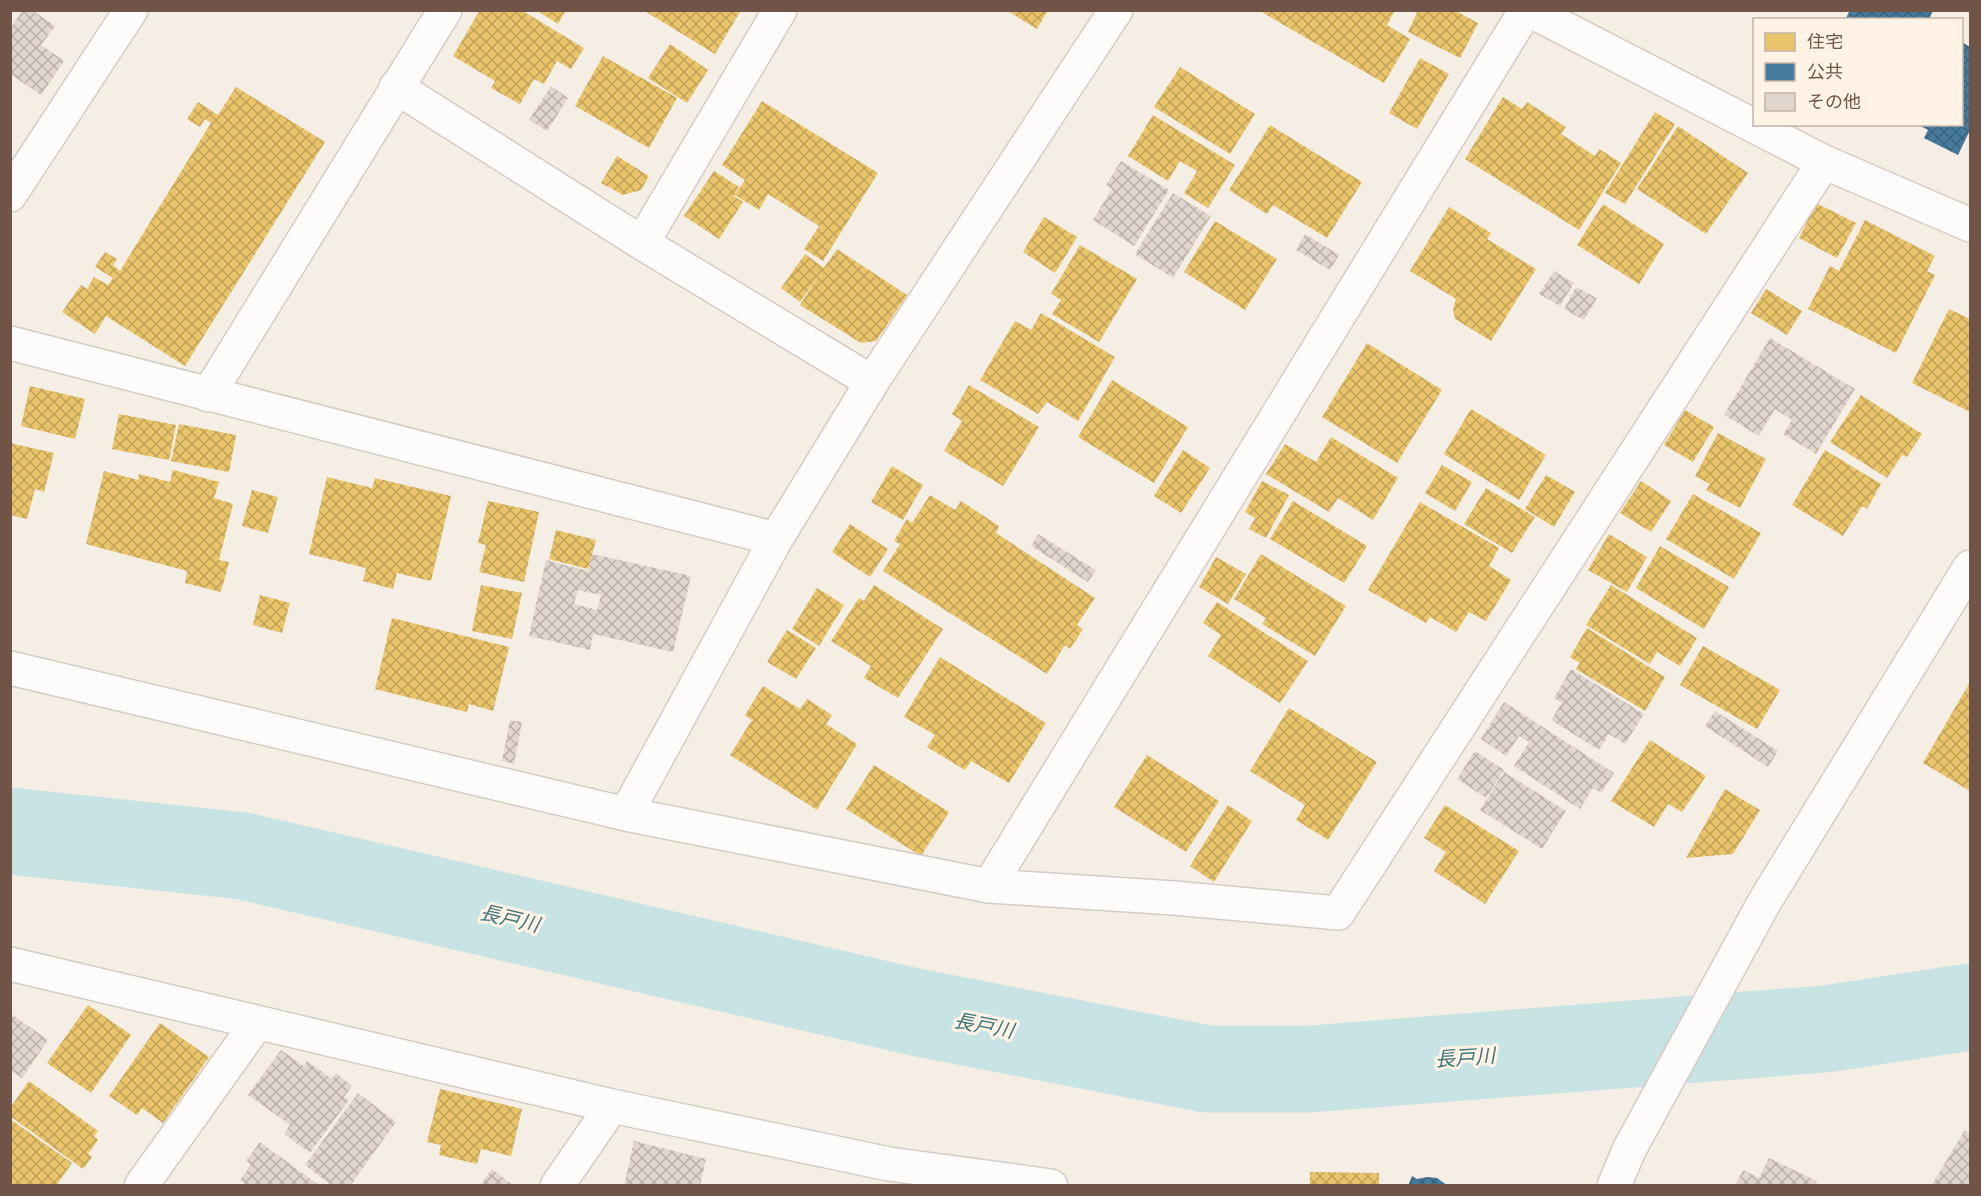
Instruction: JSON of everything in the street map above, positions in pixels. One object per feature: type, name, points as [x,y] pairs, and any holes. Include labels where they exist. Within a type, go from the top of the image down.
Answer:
[{"type":"street","points":[[10,195],[131,10]]},
{"type":"street","points":[[208,395],[445,10]]},
{"type":"street","points":[[642,243],[780,10]]},
{"type":"street","points":[[626,814],[777,539],[872,382],[1116,10]]},
{"type":"street","points":[[988,886],[1528,10],[1753,126]]},
{"type":"street","points":[[396,87],[642,243],[872,382]]},
{"type":"street","points":[[1754,126],[1824,162],[1971,225]]},
{"type":"street","points":[[10,668],[626,814],[988,886],[1174,898],[1338,913],[1824,162]]},
{"type":"street","points":[[10,342],[208,395],[777,539]]},
{"type":"street","points":[[1614,1185],[1638,1135],[1765,901],[1971,567]]},
{"type":"street","points":[[10,964],[612,1106],[889,1164],[1051,1185]]},
{"type":"street","points":[[141,1185],[257,1023]]},
{"type":"street","points":[[557,1185],[612,1106]]},
{"type":"building: 住宅","points":[[480,10],[521,10],[584,48],[571,69],[557,61],[544,84],[534,79],[520,104],[491,88],[495,81],[453,56]]},
{"type":"building: 住宅","points":[[536,10],[566,10],[558,24]]},
{"type":"building: 住宅","points":[[643,10],[741,10],[715,54]]},
{"type":"building: 住宅","points":[[1006,10],[1048,10],[1037,29]]},
{"type":"building: 住宅","points":[[1258,10],[1395,10],[1387,25],[1410,39],[1384,83]]},
{"type":"building: 住宅","points":[[1418,10],[1454,10],[1478,23],[1460,58],[1408,32]]},
{"type":"building: 住宅","points":[[670,44],[708,70],[687,103],[648,78]]},
{"type":"building: 住宅","points":[[603,56],[677,98],[649,148],[575,106]]},
{"type":"building: 住宅","points":[[1420,58],[1449,74],[1417,129],[1389,113]]},
{"type":"building: 住宅","points":[[1180,67],[1255,114],[1230,154],[1154,107]]},
{"type":"building: 住宅","points":[[236,87],[325,142],[185,366],[106,316],[95,334],[62,312],[81,285],[87,289],[94,277],[108,285],[113,278],[95,267],[105,252],[117,259],[113,265],[120,271],[211,123],[205,119],[200,127],[187,119],[198,102],[218,115]]},
{"type":"building: 住宅","points":[[1503,97],[1522,109],[1527,102],[1566,127],[1561,134],[1595,156],[1599,149],[1621,163],[1579,230],[1465,159]]},
{"type":"building: 住宅","points":[[762,101],[878,173],[823,261],[804,249],[819,226],[768,194],[759,210],[735,195],[745,180],[722,165]]},
{"type":"building: 住宅","points":[[1655,112],[1675,124],[1625,204],[1605,193]]},
{"type":"building: 住宅","points":[[1153,115],[1235,165],[1208,208],[1184,193],[1197,171],[1180,161],[1168,181],[1128,156]]},
{"type":"building: 住宅","points":[[1270,125],[1362,182],[1327,238],[1273,205],[1267,214],[1229,190]]},
{"type":"building: 住宅","points":[[1678,126],[1748,173],[1706,234],[1637,189]]},
{"type":"building: 住宅","points":[[617,156],[649,176],[641,190],[623,195],[601,183]]},
{"type":"building: 住宅","points":[[714,171],[739,187],[734,196],[743,202],[719,239],[684,216]]},
{"type":"building: 住宅","points":[[1816,203],[1856,223],[1837,258],[1799,238]]},
{"type":"building: 住宅","points":[[1603,204],[1664,244],[1639,284],[1577,245]]},
{"type":"building: 住宅","points":[[1449,207],[1491,233],[1487,239],[1536,269],[1491,341],[1455,319],[1453,309],[1456,299],[1410,271]]},
{"type":"building: 住宅","points":[[1044,217],[1077,237],[1055,273],[1023,252]]},
{"type":"building: 住宅","points":[[1865,220],[1935,256],[1927,271],[1935,275],[1896,353],[1808,309],[1830,266],[1839,271]]},
{"type":"building: 住宅","points":[[1215,221],[1277,259],[1245,310],[1184,272]]},
{"type":"building: 住宅","points":[[1080,245],[1137,279],[1099,342],[1052,314],[1061,300],[1051,294]]},
{"type":"building: 住宅","points":[[837,249],[907,295],[876,341],[861,343],[800,305],[819,275],[800,302],[781,288],[805,254],[824,268]]},
{"type":"building: 住宅","points":[[1766,289],[1802,311],[1787,335],[1751,313]]},
{"type":"building: 住宅","points":[[1949,309],[1970,319],[1970,412],[1912,383]]},
{"type":"building: 住宅","points":[[1041,313],[1115,357],[1078,421],[1047,402],[1038,414],[980,380],[1015,321],[1031,330]]},
{"type":"building: 住宅","points":[[1367,343],[1442,390],[1397,463],[1322,417]]},
{"type":"building: 住宅","points":[[1112,380],[1188,427],[1154,483],[1078,437]]},
{"type":"building: 住宅","points":[[969,385],[1039,427],[1003,486],[944,451],[962,421],[952,414]]},
{"type":"building: 住宅","points":[[30,386],[85,399],[75,439],[21,426]]},
{"type":"building: 住宅","points":[[1861,395],[1922,434],[1907,457],[1902,455],[1887,478],[1830,442]]},
{"type":"building: 住宅","points":[[1471,409],[1546,455],[1519,500],[1444,454]]},
{"type":"building: 住宅","points":[[1685,410],[1714,427],[1693,462],[1664,445]]},
{"type":"building: 住宅","points":[[119,414],[176,425],[169,460],[112,449]]},
{"type":"building: 住宅","points":[[179,424],[236,435],[229,472],[171,461]]},
{"type":"building: 住宅","points":[[1718,433],[1766,459],[1740,508],[1706,490],[1710,484],[1695,476]]},
{"type":"building: 住宅","points":[[1331,437],[1398,478],[1373,520],[1338,498],[1329,512],[1266,474],[1285,444],[1316,462]]},
{"type":"building: 住宅","points":[[10,443],[54,453],[44,492],[35,489],[27,519],[10,515]]},
{"type":"building: 住宅","points":[[1183,450],[1210,468],[1181,513],[1154,496]]},
{"type":"building: 住宅","points":[[1825,450],[1881,484],[1867,509],[1862,506],[1843,536],[1792,505]]},
{"type":"building: 住宅","points":[[1442,465],[1472,482],[1455,511],[1425,493]]},
{"type":"building: 住宅","points":[[892,466],[923,485],[903,520],[871,502]]},
{"type":"building: 住宅","points":[[173,470],[219,482],[214,498],[233,504],[219,560],[229,562],[221,592],[185,583],[187,571],[86,544],[104,471],[138,480],[139,474],[170,482]]},
{"type":"building: 住宅","points":[[1546,475],[1575,492],[1554,527],[1525,509]]},
{"type":"building: 住宅","points":[[327,477],[372,488],[375,478],[451,496],[431,581],[397,573],[393,589],[363,581],[366,568],[309,554]]},
{"type":"building: 住宅","points":[[1262,481],[1289,495],[1266,538],[1249,529],[1255,518],[1245,512]]},
{"type":"building: 住宅","points":[[1641,481],[1671,501],[1651,532],[1620,513]]},
{"type":"building: 住宅","points":[[1486,488],[1535,517],[1512,553],[1464,524]]},
{"type":"building: 住宅","points":[[252,490],[278,497],[268,533],[242,526]]},
{"type":"building: 住宅","points":[[1693,494],[1761,533],[1734,579],[1666,539]]},
{"type":"building: 住宅","points":[[930,495],[955,510],[961,501],[999,526],[996,533],[1095,598],[1077,625],[1083,629],[1070,649],[1065,645],[1047,674],[883,571],[900,544],[894,541],[907,519],[912,523]]},
{"type":"building: 住宅","points":[[488,501],[539,512],[524,582],[479,572],[486,545],[478,543]]},
{"type":"building: 住宅","points":[[1293,501],[1367,546],[1344,583],[1270,539]]},
{"type":"building: 住宅","points":[[1420,502],[1499,548],[1489,566],[1511,580],[1486,621],[1469,612],[1456,632],[1430,617],[1426,623],[1368,590]]},
{"type":"building: 住宅","points":[[850,524],[888,549],[870,577],[832,552]]},
{"type":"building: 住宅","points":[[556,530],[596,540],[588,569],[549,559]]},
{"type":"building: 住宅","points":[[1609,534],[1647,557],[1627,592],[1588,570]]},
{"type":"building: 住宅","points":[[1660,546],[1729,587],[1704,629],[1636,588]]},
{"type":"building: 住宅","points":[[1261,554],[1346,606],[1315,656],[1262,624],[1266,618],[1234,599]]},
{"type":"building: 住宅","points":[[1216,557],[1246,574],[1228,604],[1199,587]]},
{"type":"building: 住宅","points":[[481,585],[522,593],[512,639],[472,631]]},
{"type":"building: 住宅","points":[[874,585],[943,629],[898,698],[864,678],[871,666],[831,641],[859,598],[864,601]]},
{"type":"building: 住宅","points":[[1611,585],[1697,638],[1680,666],[1657,652],[1650,664],[1586,625]]},
{"type":"building: 住宅","points":[[817,588],[844,605],[819,646],[792,629]]},
{"type":"building: 住宅","points":[[260,595],[290,603],[282,633],[253,625]]},
{"type":"building: 住宅","points":[[1217,602],[1308,661],[1280,703],[1208,656],[1221,635],[1203,623]]},
{"type":"building: 住宅","points":[[392,618],[509,647],[493,711],[469,704],[467,712],[375,689]]},
{"type":"building: 住宅","points":[[1587,628],[1665,677],[1645,711],[1576,669],[1580,663],[1570,657]]},
{"type":"building: 住宅","points":[[787,630],[816,648],[796,679],[767,662]]},
{"type":"building: 住宅","points":[[1703,646],[1780,690],[1757,729],[1680,685]]},
{"type":"building: 住宅","points":[[940,657],[1046,723],[1009,783],[971,761],[965,770],[927,747],[935,735],[904,717]]},
{"type":"building: 住宅","points":[[1970,682],[1970,791],[1923,763]]},
{"type":"building: 住宅","points":[[763,686],[800,709],[807,699],[832,715],[826,724],[857,744],[817,810],[730,755],[752,720],[745,715]]},
{"type":"building: 住宅","points":[[1289,708],[1377,762],[1328,840],[1296,820],[1305,805],[1250,771]]},
{"type":"building: 住宅","points":[[1650,740],[1706,776],[1682,812],[1668,804],[1654,827],[1611,801]]},
{"type":"building: 住宅","points":[[1147,755],[1219,801],[1186,852],[1114,807]]},
{"type":"building: 住宅","points":[[874,765],[949,812],[921,856],[846,809]]},
{"type":"building: 住宅","points":[[1725,789],[1760,810],[1733,854],[1686,858]]},
{"type":"building: 住宅","points":[[1228,805],[1252,821],[1214,882],[1190,866]]},
{"type":"building: 住宅","points":[[1445,805],[1519,851],[1485,904],[1434,871],[1446,852],[1424,838]]},
{"type":"building: 住宅","points":[[88,1005],[131,1035],[91,1093],[47,1063]]},
{"type":"building: 住宅","points":[[160,1023],[209,1057],[163,1123],[142,1108],[137,1115],[109,1096]]},
{"type":"building: 住宅","points":[[29,1081],[98,1131],[94,1136],[98,1140],[88,1154],[92,1157],[83,1169],[10,1116],[10,1108]]},
{"type":"building: 住宅","points":[[440,1089],[522,1109],[511,1156],[481,1149],[477,1164],[439,1155],[441,1145],[427,1142]]},
{"type":"building: 住宅","points":[[10,1119],[72,1163],[56,1186],[10,1186]]},
{"type":"building: 住宅","points":[[1310,1172],[1379,1173],[1379,1186],[1310,1186]]},
{"type":"building: 公共","points":[[1850,10],[1933,10],[1930,18],[1846,18]]},
{"type":"building: 公共","points":[[1963,43],[1970,47],[1970,130],[1958,155],[1924,138],[1928,130],[1921,126],[1963,126]]},
{"type":"building: 公共","points":[[1412,1176],[1417,1179],[1437,1178],[1448,1186],[1408,1186]]},
{"type":"building: その他","points":[[23,10],[32,10],[55,26],[41,45],[64,61],[41,95],[10,74],[10,29]]},
{"type":"building: その他","points":[[551,86],[568,98],[547,131],[529,120]]},
{"type":"building: その他","points":[[1121,161],[1169,190],[1134,246],[1093,220],[1112,189],[1106,185]]},
{"type":"building: その他","points":[[1173,193],[1211,216],[1173,278],[1135,254]]},
{"type":"building: その他","points":[[1305,234],[1339,255],[1330,270],[1296,250]]},
{"type":"building: その他","points":[[1554,271],[1574,283],[1560,306],[1539,294]]},
{"type":"building: その他","points":[[1576,287],[1597,298],[1584,320],[1564,309]]},
{"type":"building: その他","points":[[1770,338],[1855,389],[1816,454],[1783,434],[1792,420],[1775,409],[1759,436],[1724,415]]},
{"type":"building: その他","points":[[1038,534],[1096,570],[1088,582],[1031,546]]},
{"type":"building: その他","points":[[592,554],[691,576],[673,652],[593,634],[590,650],[529,636],[546,560],[588,571]],"holes":[[[578,590],[601,595],[597,610],[574,604]]]},
{"type":"building: その他","points":[[1571,669],[1644,714],[1625,744],[1609,734],[1599,750],[1551,720],[1562,703],[1554,698]]},
{"type":"building: その他","points":[[1504,702],[1614,773],[1601,793],[1593,788],[1580,809],[1514,766],[1529,742],[1519,736],[1506,756],[1481,739]]},
{"type":"building: その他","points":[[1715,711],[1778,751],[1768,767],[1705,726]]},
{"type":"building: その他","points":[[510,720],[522,722],[514,764],[502,761]]},
{"type":"building: その他","points":[[1475,751],[1504,770],[1486,798],[1457,779]]},
{"type":"building: その他","points":[[1504,772],[1566,811],[1542,849],[1480,810]]},
{"type":"building: その他","points":[[10,1013],[48,1040],[22,1078],[10,1070]]},
{"type":"building: その他","points":[[281,1050],[304,1066],[307,1061],[332,1079],[336,1073],[352,1086],[344,1097],[349,1100],[310,1153],[284,1134],[290,1125],[248,1095]]},
{"type":"building: その他","points":[[358,1093],[396,1122],[350,1186],[332,1186],[305,1165]]},
{"type":"building: その他","points":[[1965,1130],[1970,1134],[1970,1186],[1931,1186]]},
{"type":"building: その他","points":[[634,1141],[706,1159],[700,1186],[624,1186]]},
{"type":"building: その他","points":[[260,1142],[320,1186],[248,1186],[240,1180],[251,1165],[246,1161]]},
{"type":"building: その他","points":[[1769,1158],[1817,1181],[1815,1186],[1735,1186],[1743,1170],[1759,1178]]},
{"type":"building: その他","points":[[492,1169],[514,1186],[480,1186]]},
{"type":"waterway","name":"長戸川","points":[[10,831],[243,856],[915,1012],[1207,1069],[1310,1069],[1825,1029],[1970,1007]]}]
